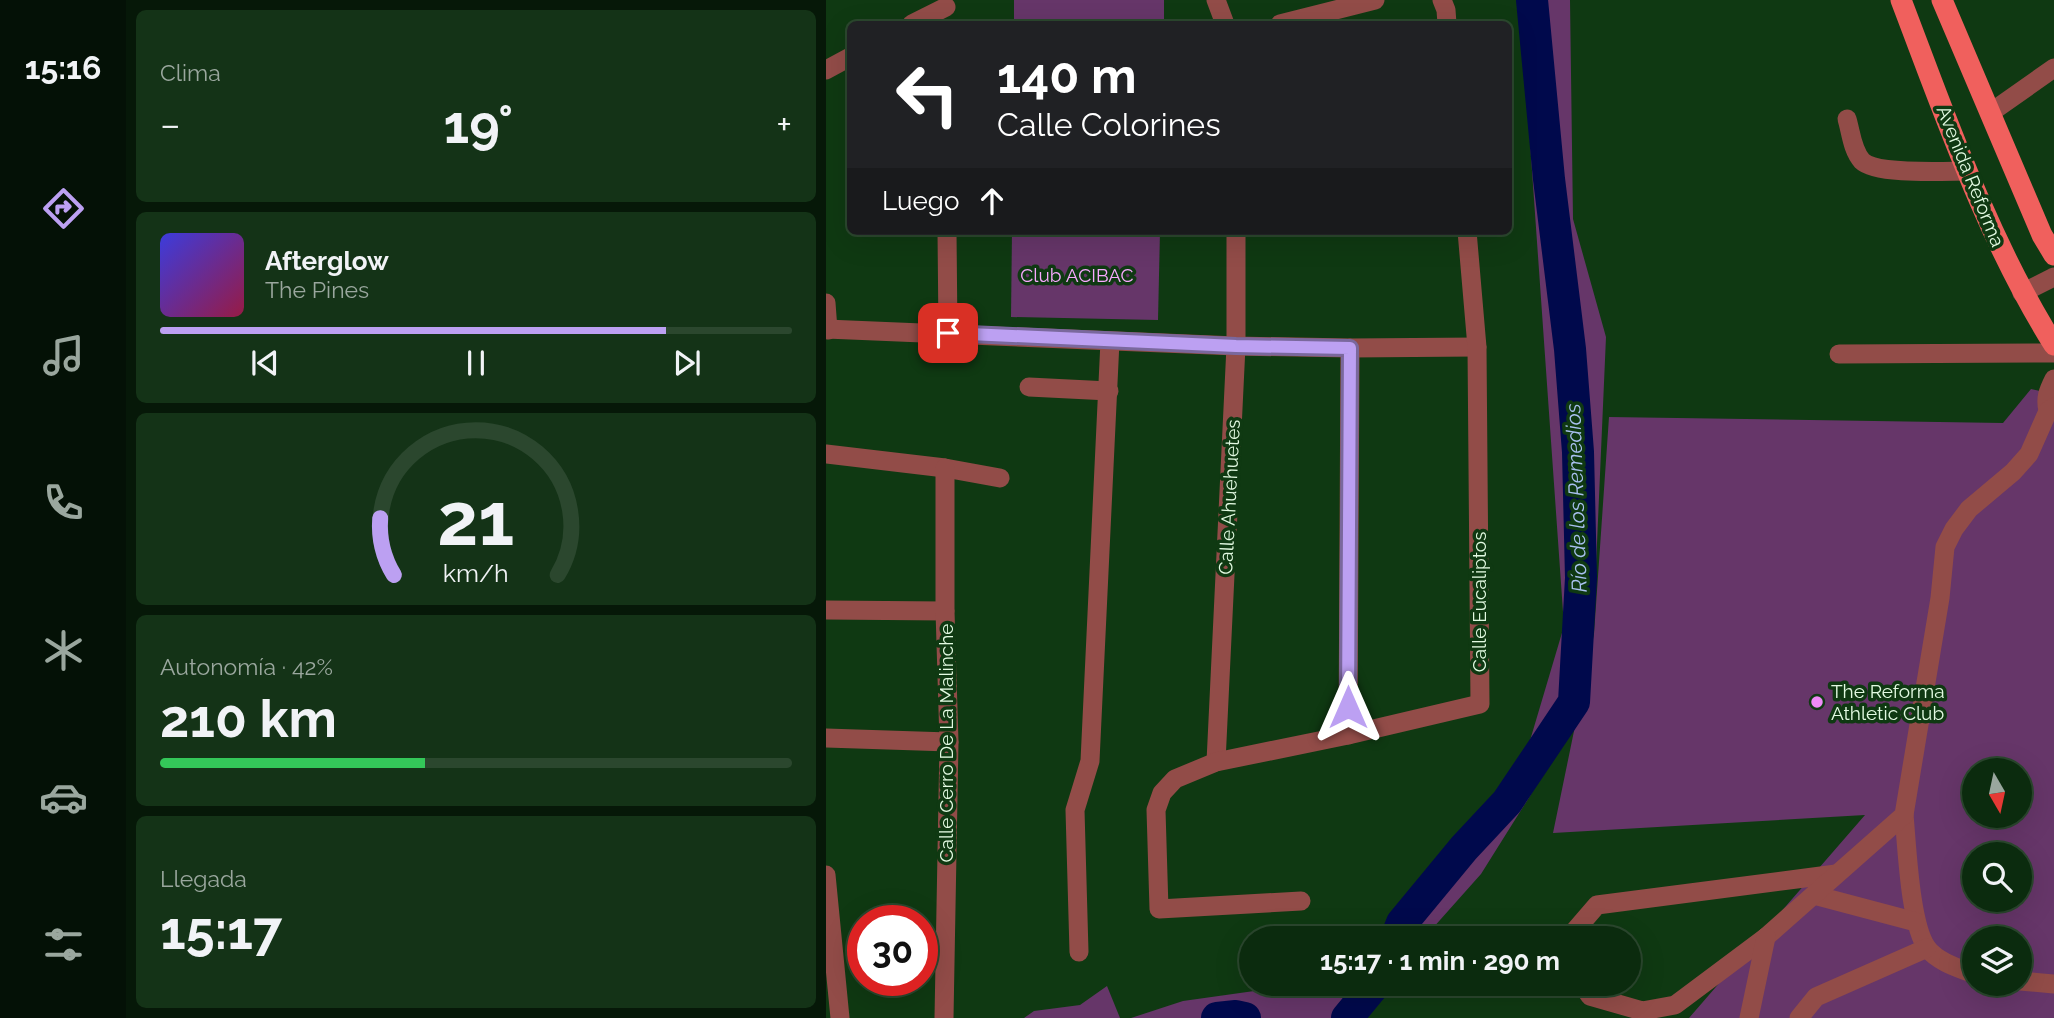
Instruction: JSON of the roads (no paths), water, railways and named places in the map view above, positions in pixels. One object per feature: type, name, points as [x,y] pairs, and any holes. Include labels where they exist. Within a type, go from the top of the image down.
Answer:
[{"type":"main road","name":"Avenida Reforma","points":[[1901,0],[1966,171],[2022,293],[2054,345]]},
{"type":"main road","points":[[1942,0],[1990,113],[2048,231],[2054,255]]},
{"type":"street","points":[[1216,0],[1224,21]]},
{"type":"street","points":[[1304,21],[1375,0]]},
{"type":"street","points":[[1443,0],[1447,21]]},
{"type":"street","points":[[919,21],[946,10]]},
{"type":"street","points":[[826,70],[847,59]]},
{"type":"street","points":[[1990,113],[2054,68]]},
{"type":"street","points":[[1847,119],[1856,153],[1864,163],[1880,169],[1966,171]]},
{"type":"street","points":[[947,235],[948,333]]},
{"type":"street","name":"Calle Ahuehuetes","points":[[1216,762],[1236,346],[1236,235]]},
{"type":"street","name":"Calle Eucaliptos","points":[[1301,901],[1159,909],[1156,810],[1162,793],[1175,779],[1216,762],[1480,704],[1477,347],[1467,235]]},
{"type":"street","points":[[2022,293],[2054,277]]},
{"type":"street","points":[[826,303],[827,329],[1236,346],[1477,347]]},
{"type":"street","points":[[1079,952],[1075,810],[1090,761],[1110,341]]},
{"type":"street","points":[[1348,734],[1350,348]]},
{"type":"street","points":[[1839,354],[2054,353]]},
{"type":"street","points":[[1962,970],[1947,964],[1927,948],[1916,922],[1904,815],[1940,597],[1945,547],[1954,528],[1969,509],[2013,472],[2029,454],[2051,409],[2046,402],[2047,392],[2054,379]]},
{"type":"street","points":[[1029,387],[1109,391]]},
{"type":"street","points":[[826,454],[945,468],[1000,478]]},
{"type":"street","name":"Calle Cerro De La Malinche","points":[[944,1018],[949,742],[945,468]]},
{"type":"street","points":[[826,610],[945,611]]},
{"type":"street","points":[[826,738],[949,742]]},
{"type":"street","points":[[1590,996],[1642,1012],[1675,1005],[1766,937],[1904,815]]},
{"type":"street","points":[[1579,926],[1597,905],[1836,874]]},
{"type":"street","points":[[826,875],[840,1018]]},
{"type":"street","points":[[1814,895],[1916,922]]},
{"type":"street","points":[[1749,1018],[1766,937]]},
{"type":"street","points":[[1800,1018],[1816,997],[1927,948]]},
{"type":"street","points":[[2032,982],[2054,984]]},
{"type":"waterway","name":"Río de los Remedios","points":[[1401,926],[1464,848],[1507,802],[1574,702],[1581,578],[1578,452],[1570,349],[1549,179],[1532,0]]},
{"type":"waterway","name":"Río de los Remedios","points":[[1347,1018],[1365,996]]},
{"type":"waterway","name":"Río de los Remedios","points":[[1217,1018],[1245,1018]]},
{"type":"place","name":"The Reforma Athletic Club","points":[[1817,702]]},
{"type":"park label","name":"Club ACIBAC","points":[[1077,275]]}]
